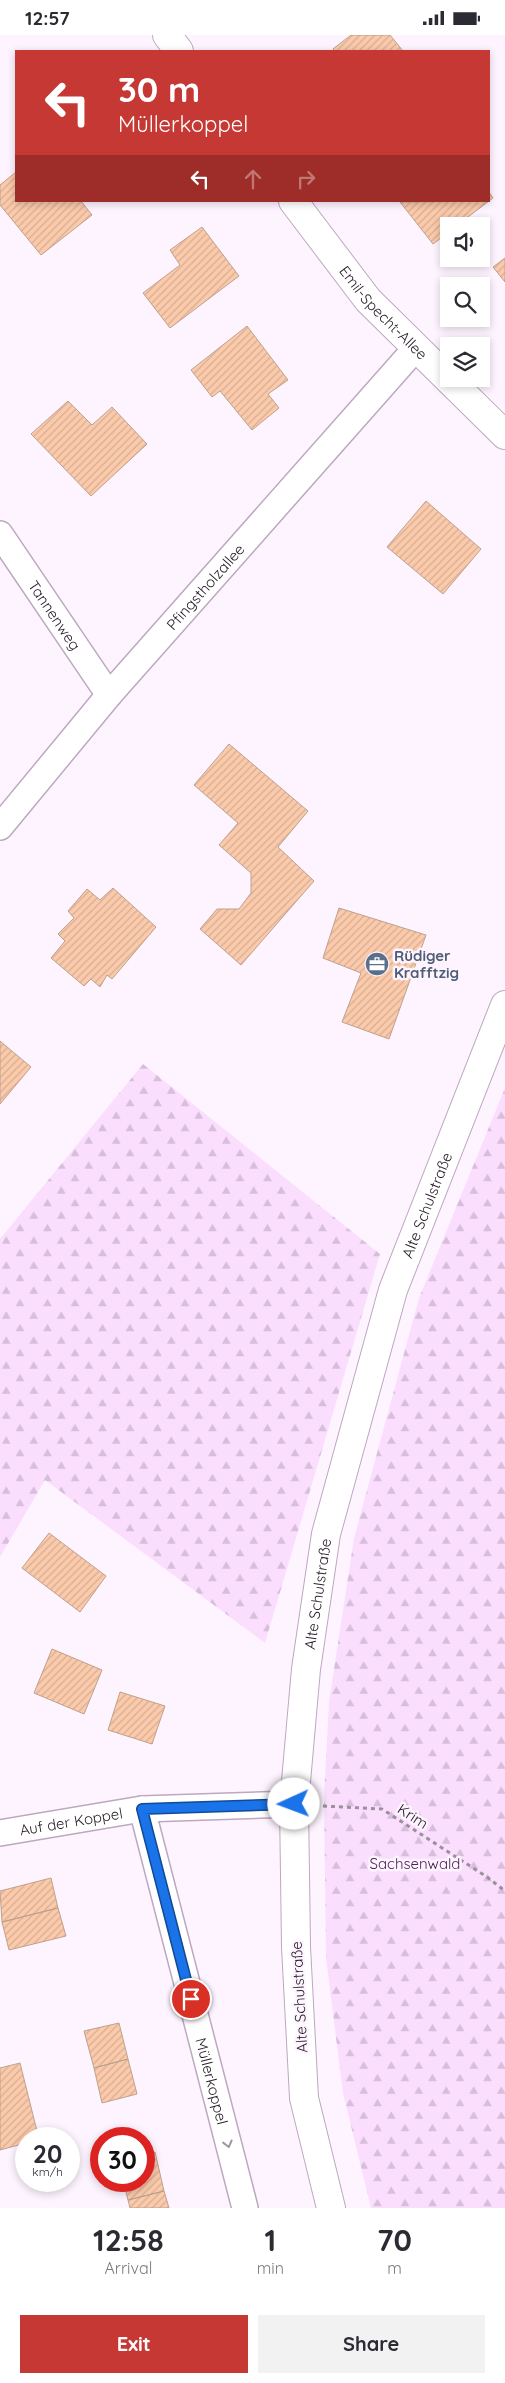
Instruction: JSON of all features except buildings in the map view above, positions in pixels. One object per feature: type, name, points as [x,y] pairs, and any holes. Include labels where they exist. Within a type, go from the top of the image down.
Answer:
[{"type":"main road","points":[[167,35],[178,50]]},
{"type":"main road","name":"Emil-Specht-Allee","points":[[294,202],[368,300],[415,349],[505,435]]},
{"type":"main road","name":"Alte Schulstraße","points":[[331,2208],[304,2098],[296,1947],[294,1804],[306,1669],[326,1534],[393,1290],[505,1005]]},
{"type":"street","name":"Pfingstholzallee","points":[[0,827],[109,695],[415,349]]},
{"type":"street","name":"Tannenweg","points":[[0,534],[109,695]]},
{"type":"street","name":"Auf der Koppel","points":[[0,1833],[142,1809],[294,1804]]},
{"type":"street","name":"Müllerkoppel","points":[[142,1809],[245,2208]]},
{"type":"path","name":"Krim","points":[[294,1804],[382,1809],[487,1877],[505,1891]]},
{"type":"green space","points":[[143,1064],[380,1254],[265,1643],[45,1480],[0,1557],[0,1239]]},
{"type":"green space","name":"Sachsenwald","points":[[505,1088],[505,2208],[371,2208],[343,2093],[326,1958],[324,1795],[329,1702],[354,1538],[419,1298]]},
{"type":"place","name":"Rüdiger Krafftzig","points":[[377,964]]},
{"type":"route","points":[[191,1999],[142,1809],[294,1804]]}]
